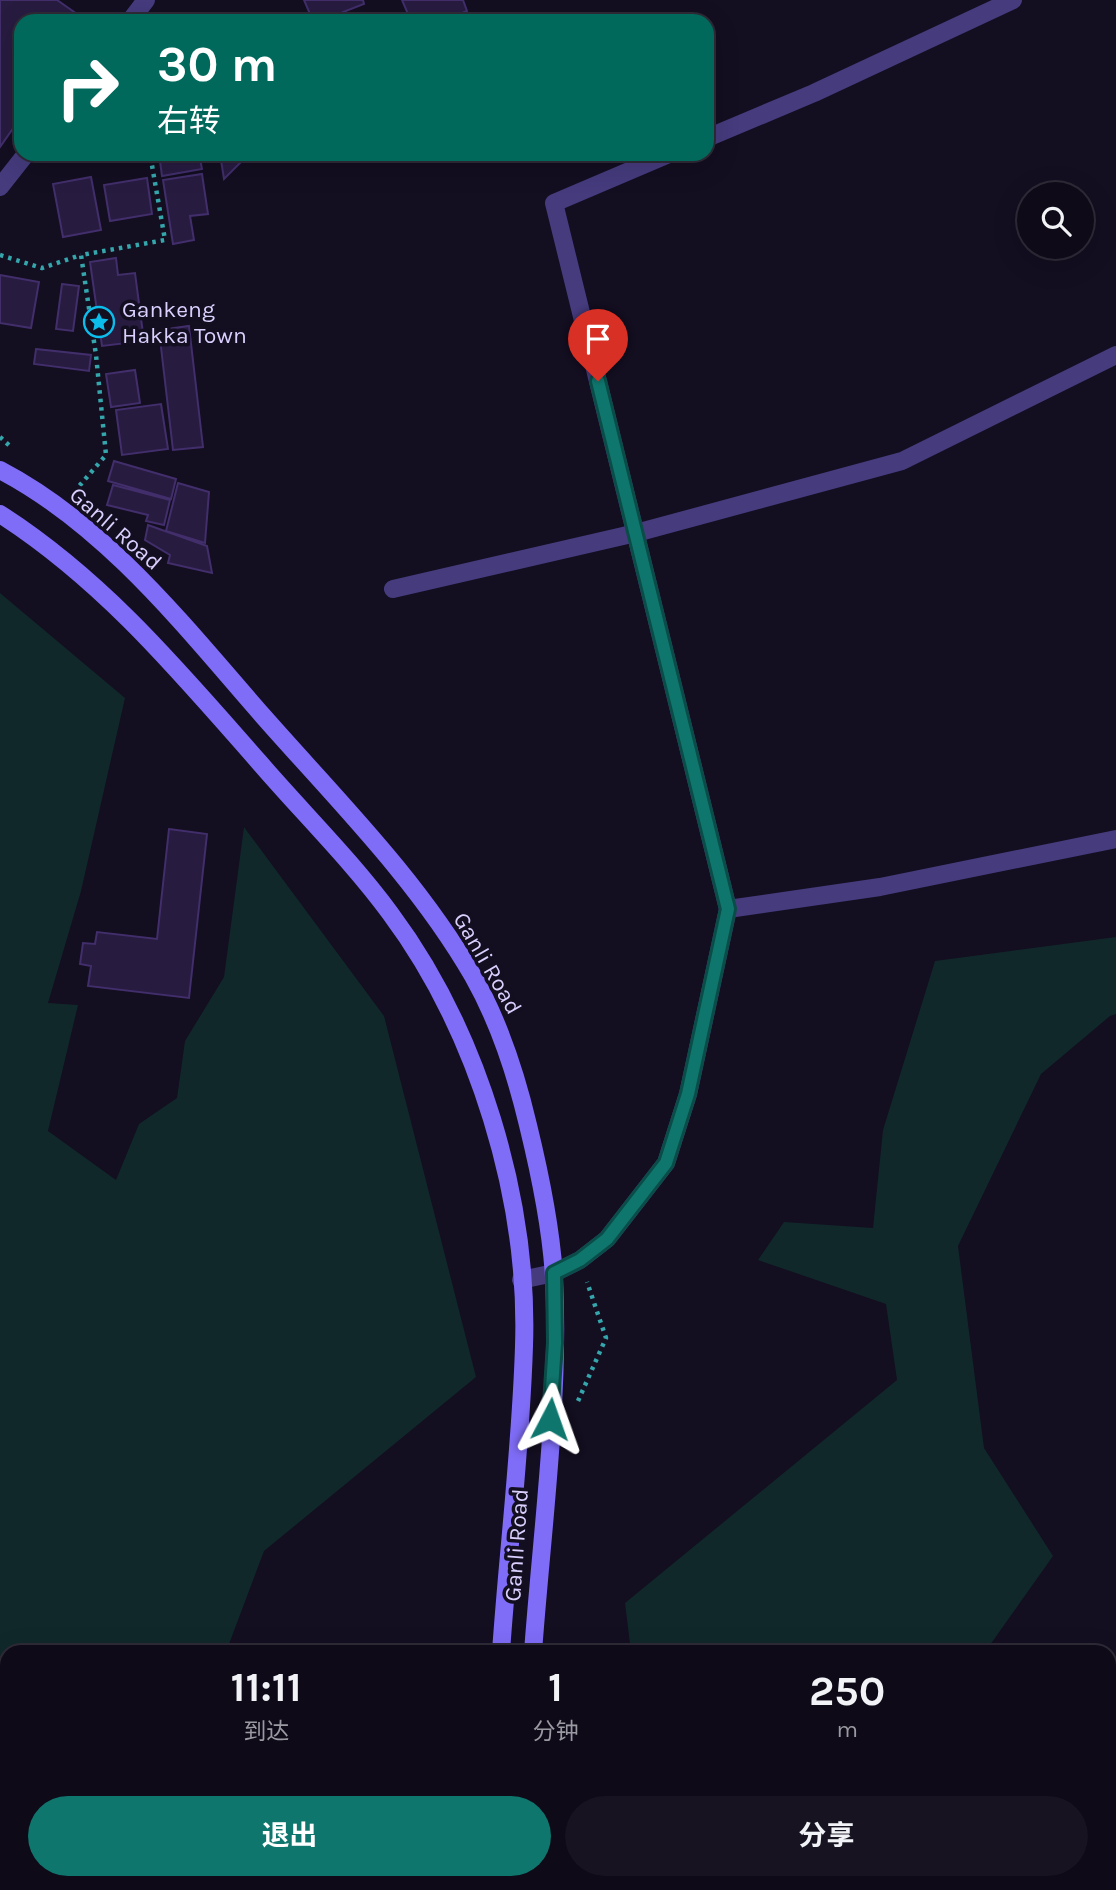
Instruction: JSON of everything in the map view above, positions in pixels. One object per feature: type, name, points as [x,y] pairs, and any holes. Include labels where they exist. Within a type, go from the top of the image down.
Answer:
[{"type":"main road","name":"Ganli Road","points":[[0,470],[67,514],[123,562],[170,611],[404,877],[442,927],[489,1009],[519,1085],[544,1205],[554,1273],[555,1343],[533,1645]]},
{"type":"main road","name":"Ganli Road","points":[[0,514],[40,539],[146,633],[390,912],[429,972],[460,1034],[484,1095],[514,1219],[521,1280],[524,1344],[502,1645]]},
{"type":"street","points":[[135,14],[146,0]]},
{"type":"street","points":[[714,135],[1013,0]]},
{"type":"street","points":[[0,187],[20,161]]},
{"type":"street","points":[[521,1280],[554,1273],[580,1260],[607,1239],[666,1163],[688,1094],[728,909],[554,203],[653,161]]},
{"type":"street","points":[[393,589],[636,533],[902,461],[1116,355]]},
{"type":"street","points":[[728,909],[880,887],[1116,839]]},
{"type":"path","points":[[0,255],[42,268],[81,255],[165,240],[151,161]]},
{"type":"path","points":[[61,488],[73,496],[106,455],[96,355],[81,255]]},
{"type":"path","points":[[0,437],[16,452]]},
{"type":"path","points":[[576,1406],[606,1338],[580,1260]]},
{"type":"green space","points":[[0,593],[125,698],[81,891],[48,1003],[78,1005],[48,1131],[116,1180],[139,1124],[177,1098],[185,1041],[224,977],[244,827],[384,1016],[476,1377],[264,1551],[229,1645],[0,1645]]},
{"type":"green space","points":[[1116,937],[1116,1014],[1110,1016],[1041,1074],[958,1246],[984,1448],[1053,1556],[990,1645],[630,1645],[625,1603],[897,1380],[886,1304],[758,1260],[784,1222],[873,1228],[883,1130],[935,961]]},
{"type":"building","points":[[0,0],[57,0],[77,14],[14,14],[14,127],[0,147]]},
{"type":"building","points":[[304,0],[363,0],[364,4],[343,12],[344,14],[310,14]]},
{"type":"building","points":[[402,0],[463,0],[467,11],[460,14],[408,14]]},
{"type":"building","points":[[160,161],[200,161],[202,169],[162,176]]},
{"type":"building","points":[[221,161],[242,161],[224,179]]},
{"type":"building","points":[[202,174],[208,214],[190,216],[194,240],[173,244],[163,180]]},
{"type":"building","points":[[91,177],[101,230],[63,237],[53,184]]},
{"type":"building","points":[[147,178],[152,214],[110,221],[104,185]]},
{"type":"building","points":[[116,258],[118,275],[135,273],[144,341],[102,346],[90,262]]},
{"type":"building","points":[[0,275],[39,282],[31,328],[0,323]]},
{"type":"building","points":[[62,284],[79,286],[73,331],[56,329]]},
{"type":"building","points":[[189,326],[203,447],[173,450],[159,330]]},
{"type":"building","points":[[36,349],[91,355],[89,371],[34,364]]},
{"type":"building","points":[[135,370],[140,403],[111,407],[106,374]]},
{"type":"building","points":[[161,404],[168,449],[122,455],[116,410]]},
{"type":"building","points":[[114,461],[176,479],[171,499],[108,481]]},
{"type":"building","points":[[178,483],[209,492],[205,543],[166,531]]},
{"type":"building","points":[[113,485],[170,500],[164,525],[146,521],[148,515],[107,505]]},
{"type":"building","points":[[148,525],[207,546],[212,573],[168,563],[170,555],[145,540]]},
{"type":"building","points":[[169,829],[207,834],[189,998],[88,986],[91,966],[80,964],[83,943],[95,944],[97,932],[157,939]]},
{"type":"place","name":"Gankeng Hakka Town","points":[[99,322]]},
{"type":"route","points":[[550,1419],[555,1343],[554,1273],[580,1260],[607,1239],[666,1163],[688,1094],[728,909],[598,381]]}]
